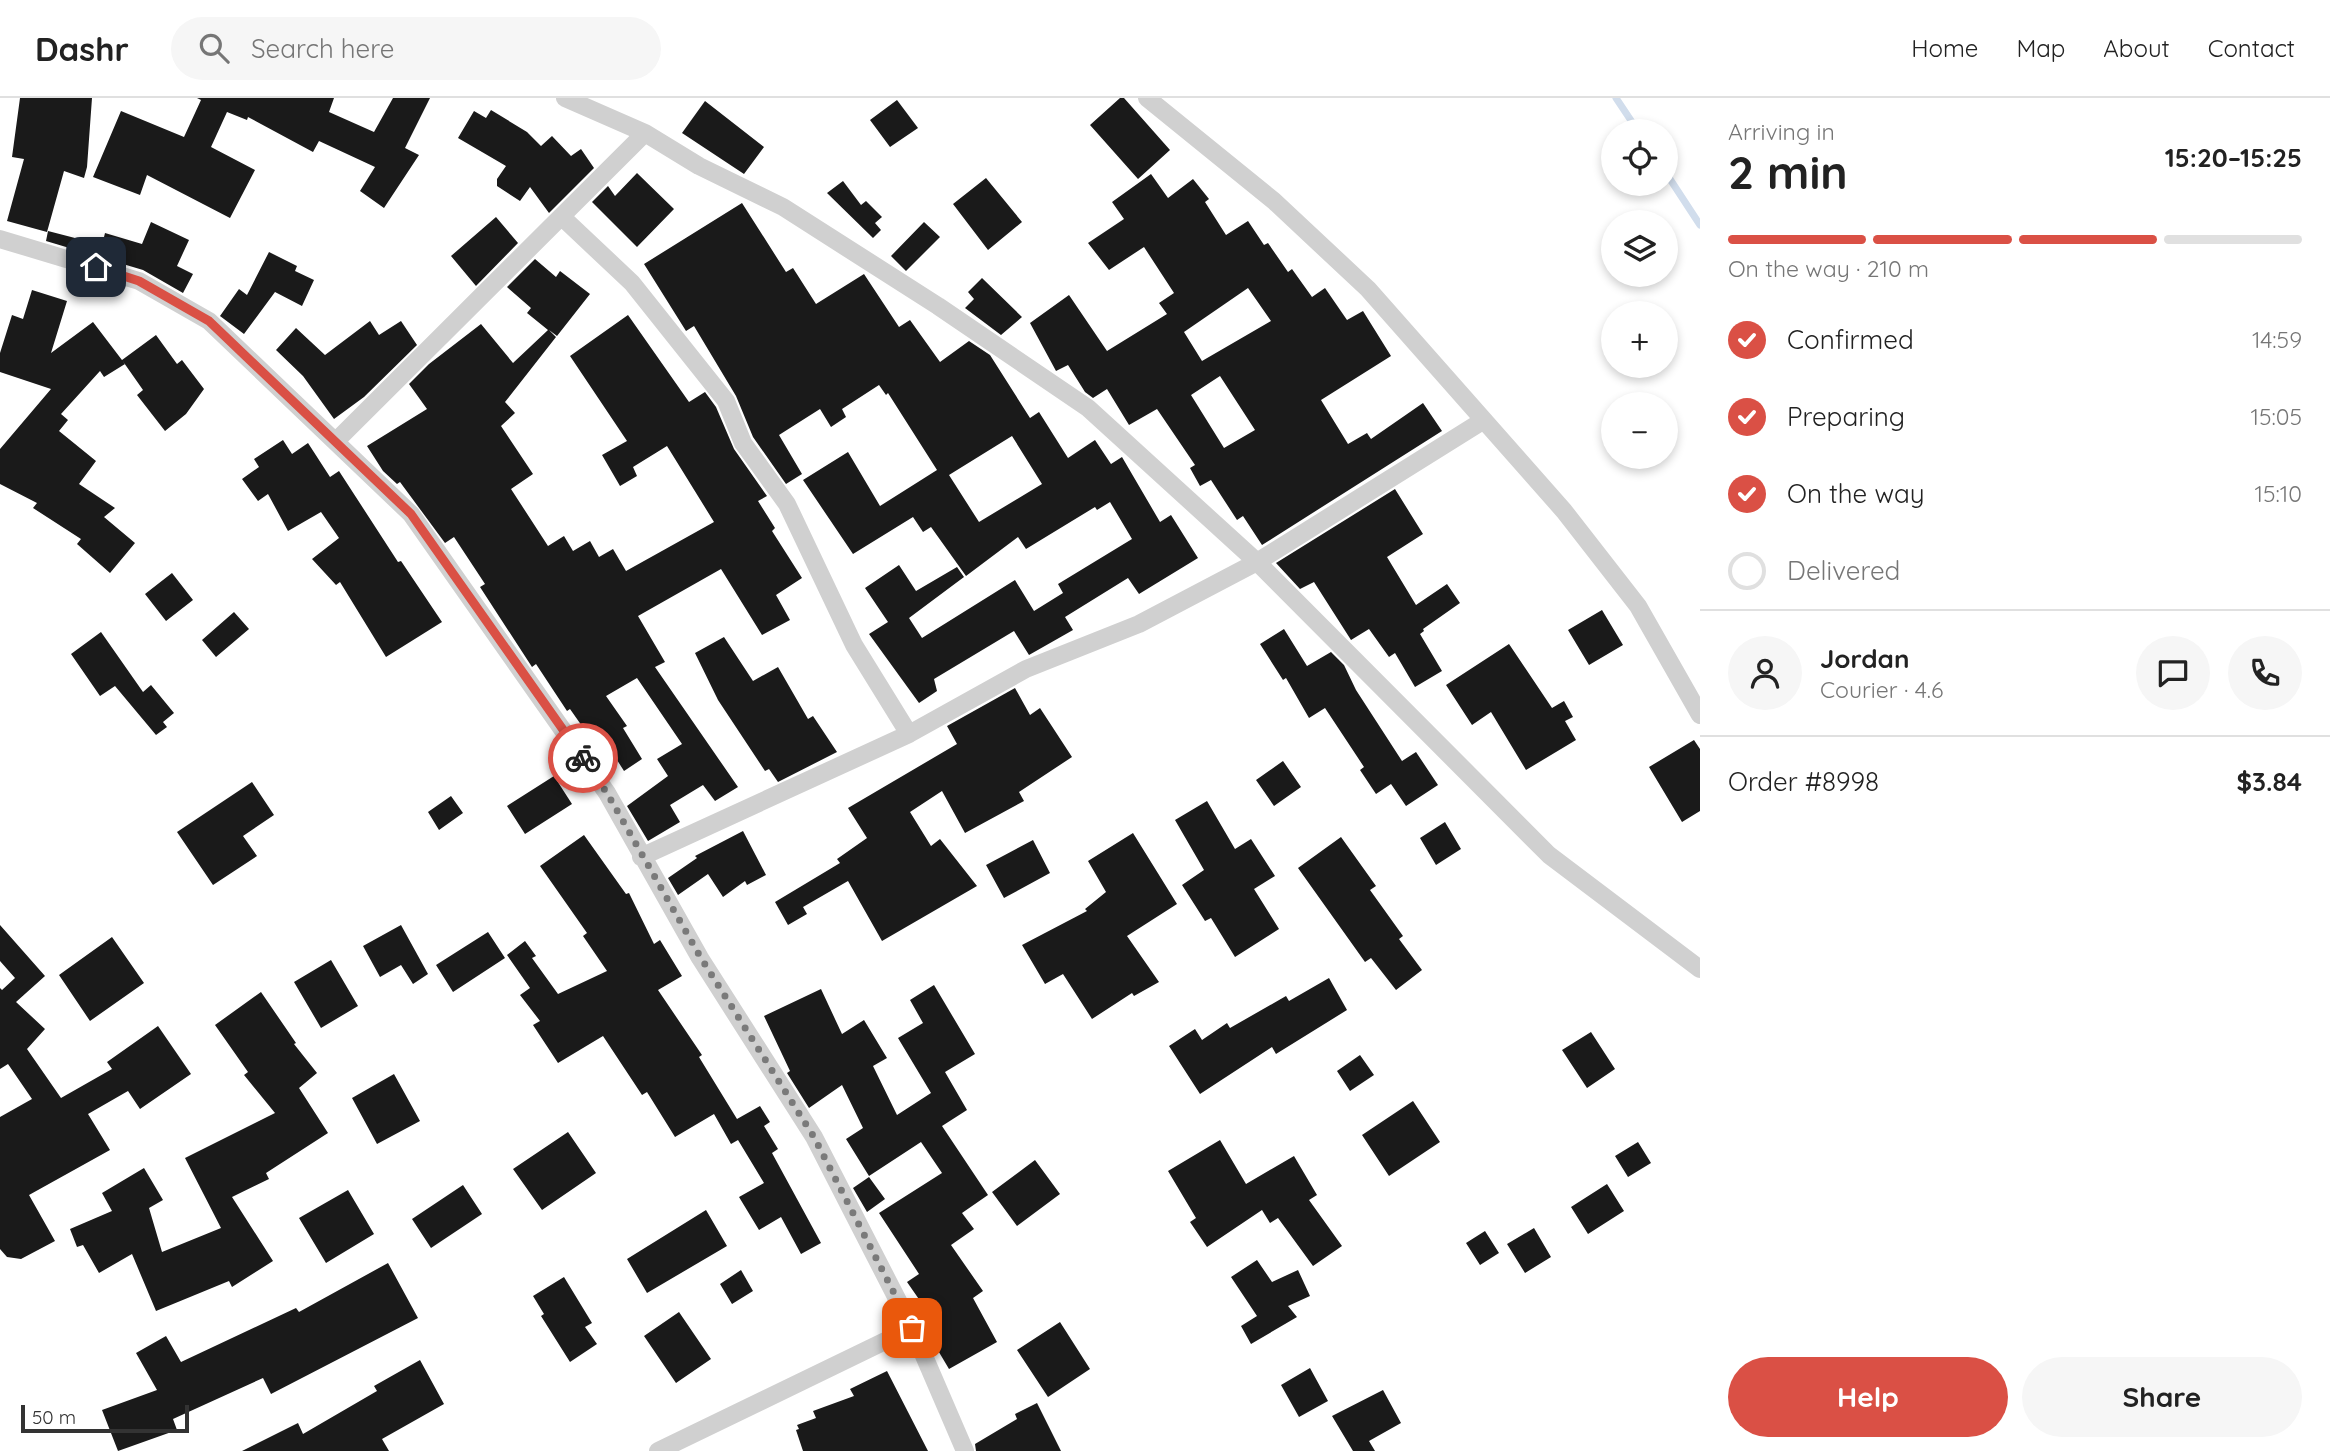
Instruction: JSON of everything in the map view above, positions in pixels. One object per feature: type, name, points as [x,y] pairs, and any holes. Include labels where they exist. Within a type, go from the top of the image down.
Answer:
[{"type":"street","points":[[565,98],[645,134],[699,166],[783,207],[938,306],[1088,408],[1257,562],[1549,855],[1700,970]]},
{"type":"street","points":[[1147,98],[1274,201],[1368,289],[1564,511],[1638,606],[1700,715]]},
{"type":"street","points":[[336,441],[645,134]]},
{"type":"street","points":[[562,218],[632,283],[726,401],[743,443],[787,504],[854,645],[909,734]]},
{"type":"street","points":[[0,239],[139,281],[209,321],[411,514],[607,793],[640,856],[814,1137],[912,1328],[965,1451]]},
{"type":"street","points":[[640,856],[909,734],[1026,668],[1139,624],[1257,562],[1484,420]]},
{"type":"street","points":[[658,1451],[912,1328]]},
{"type":"building","points":[[20,98],[92,98],[84,178],[64,171],[47,232],[7,221],[24,159],[12,157]]},
{"type":"building","points":[[197,98],[334,98],[329,112],[374,132],[393,98],[430,98],[405,148],[419,155],[384,208],[360,191],[375,167],[319,141],[313,152],[248,117],[247,120],[227,112],[211,147],[255,170],[230,218],[147,175],[140,195],[93,177],[121,111],[184,137],[201,100]]},
{"type":"building","points":[[1120,98],[1124,98],[1170,150],[1138,179],[1090,125]]},
{"type":"building","points":[[897,100],[918,128],[890,147],[870,120]]},
{"type":"building","points":[[705,101],[764,147],[744,174],[682,133]]},
{"type":"building","points":[[491,110],[527,132],[541,146],[552,136],[571,156],[581,149],[594,168],[549,213],[530,187],[520,201],[497,186],[497,179],[506,166],[458,138],[474,111],[486,118]]},
{"type":"building","points":[[637,173],[674,209],[637,247],[592,202],[608,186],[615,196]]},
{"type":"building","points":[[1151,174],[1168,198],[1193,179],[1209,199],[1205,202],[1226,235],[1248,221],[1264,245],[1268,243],[1288,272],[1292,269],[1312,297],[1325,288],[1347,320],[1363,311],[1391,356],[1321,400],[1348,444],[1367,433],[1371,439],[1423,403],[1442,431],[1262,545],[1243,516],[1237,520],[1211,480],[1200,486],[1190,468],[1195,465],[1157,409],[1129,425],[1107,389],[1093,398],[1085,392],[1068,365],[1056,371],[1030,323],[1069,295],[1107,351],[1167,314],[1159,303],[1174,293],[1144,247],[1109,270],[1088,243],[1124,219],[1112,202]],"holes":[[[1248,288],[1271,321],[1202,361],[1184,332]],[[1220,376],[1255,430],[1224,448],[1191,395]]]},
{"type":"building","points":[[986,178],[1022,222],[988,250],[953,204]]},
{"type":"building","points":[[843,181],[861,205],[866,201],[882,217],[875,223],[881,230],[873,238],[827,193]]},
{"type":"building","points":[[742,203],[786,272],[793,268],[816,304],[864,274],[899,327],[910,320],[940,362],[969,341],[990,355],[1030,418],[1039,412],[1068,458],[1095,440],[1111,464],[1122,457],[1160,522],[1171,515],[1198,558],[1139,594],[1128,578],[1065,617],[1073,630],[1029,655],[1014,631],[934,679],[937,691],[919,703],[869,634],[888,622],[865,588],[899,565],[916,591],[957,567],[964,577],[909,618],[922,638],[1015,580],[1034,611],[1063,593],[1058,584],[1132,539],[1110,502],[1097,510],[1095,507],[1026,549],[1018,537],[966,576],[931,527],[923,532],[913,517],[853,554],[803,480],[848,452],[880,506],[937,470],[888,393],[886,395],[879,385],[842,409],[846,417],[831,427],[820,409],[779,435],[802,474],[786,484],[753,437],[736,396],[694,326],[686,331],[644,264]],"holes":[[[1012,436],[1042,484],[979,522],[949,475]]]},
{"type":"building","points":[[496,217],[518,243],[476,286],[451,256]]},
{"type":"building","points":[[151,222],[189,240],[177,266],[193,274],[183,293],[143,270],[46,241],[48,231],[102,245],[105,233],[142,244]]},
{"type":"building","points":[[924,222],[940,237],[906,271],[891,256]]},
{"type":"building","points":[[269,252],[297,266],[295,271],[314,280],[302,306],[275,292],[244,334],[220,316],[239,289],[247,295]]},
{"type":"building","points":[[535,259],[556,277],[560,271],[590,294],[557,336],[549,330],[556,337],[505,402],[515,413],[501,426],[533,474],[511,489],[548,546],[564,536],[573,551],[590,541],[599,557],[613,549],[626,571],[714,522],[667,446],[633,467],[637,476],[620,486],[602,455],[627,441],[570,356],[628,315],[689,402],[705,392],[716,407],[734,449],[767,496],[758,501],[775,528],[772,531],[802,578],[776,595],[790,620],[762,635],[721,569],[638,616],[665,662],[655,667],[738,787],[715,801],[703,785],[670,805],[680,822],[648,841],[627,806],[668,776],[657,759],[682,744],[637,678],[606,696],[627,726],[623,728],[642,759],[624,771],[605,741],[596,746],[570,709],[567,711],[536,664],[532,667],[480,587],[485,584],[454,537],[445,543],[400,482],[397,484],[383,471],[367,446],[427,409],[409,384],[429,364],[481,324],[513,363],[548,330],[527,313],[531,308],[507,287]]},
{"type":"building","points":[[982,278],[1022,317],[1001,335],[965,308],[974,299],[968,292]]},
{"type":"building","points":[[32,290],[67,301],[51,353],[93,322],[125,364],[104,377],[100,371],[61,414],[68,420],[59,431],[96,461],[79,484],[115,508],[104,517],[135,543],[110,573],[77,544],[81,539],[33,508],[37,503],[0,484],[0,449],[51,389],[0,372],[0,353],[12,315],[23,319]]},
{"type":"building","points":[[370,321],[379,335],[401,321],[417,345],[364,397],[334,419],[303,376],[276,350],[296,328],[325,355]]},
{"type":"building","points":[[156,335],[177,364],[182,360],[204,389],[186,414],[165,431],[137,395],[143,390],[122,360]]},
{"type":"building","points":[[283,440],[292,454],[308,443],[330,477],[339,471],[398,562],[401,561],[442,622],[386,657],[340,582],[336,585],[312,559],[339,538],[321,512],[288,531],[268,494],[258,501],[242,479],[259,467],[254,459]]},
{"type":"building","points":[[1395,489],[1423,534],[1387,557],[1416,605],[1447,584],[1460,603],[1423,629],[1420,634],[1442,671],[1415,687],[1395,653],[1389,657],[1369,629],[1351,640],[1314,582],[1300,589],[1276,563]]},
{"type":"building","points":[[172,573],[193,600],[166,621],[145,594]]},
{"type":"building","points":[[1602,610],[1623,645],[1589,665],[1568,630]]},
{"type":"building","points":[[234,612],[249,629],[216,657],[202,640]]},
{"type":"building","points":[[1284,629],[1307,666],[1331,652],[1344,665],[1356,690],[1402,761],[1416,752],[1438,785],[1406,806],[1391,784],[1376,794],[1360,770],[1364,767],[1325,708],[1309,718],[1286,678],[1283,680],[1260,644]]},
{"type":"building","points":[[101,632],[143,692],[151,685],[174,713],[163,722],[167,727],[156,735],[115,686],[100,696],[71,654]]},
{"type":"building","points":[[724,637],[753,681],[778,667],[808,719],[813,716],[837,752],[778,782],[769,769],[765,771],[718,700],[695,653]]},
{"type":"building","points":[[1509,644],[1552,708],[1564,701],[1573,717],[1565,721],[1576,740],[1526,770],[1491,712],[1472,725],[1446,685]]},
{"type":"building","points":[[1015,688],[1030,715],[1040,708],[1072,757],[1019,792],[1024,801],[965,833],[942,791],[910,812],[931,846],[940,839],[977,886],[882,941],[848,881],[803,907],[807,914],[788,925],[775,902],[840,863],[837,859],[867,838],[848,808],[957,744],[947,726]]},
{"type":"building","points":[[1694,740],[1700,749],[1700,811],[1682,822],[1649,767]]},
{"type":"building","points":[[1283,761],[1301,787],[1274,806],[1256,780]]},
{"type":"building","points":[[554,776],[572,804],[525,834],[507,806]]},
{"type":"building","points":[[252,782],[274,815],[243,836],[257,856],[213,885],[177,832]]},
{"type":"building","points":[[451,796],[463,813],[439,830],[428,812]]},
{"type":"building","points":[[1207,801],[1235,849],[1251,839],[1275,876],[1254,889],[1279,929],[1235,957],[1211,918],[1205,921],[1182,885],[1204,870],[1175,820]]},
{"type":"building","points":[[1445,822],[1461,849],[1436,865],[1420,838]]},
{"type":"building","points":[[743,831],[766,875],[747,885],[745,881],[723,897],[708,874],[678,895],[668,878],[697,858],[695,856]]},
{"type":"building","points":[[1133,833],[1177,904],[1127,936],[1159,982],[1134,996],[1132,993],[1092,1019],[1063,974],[1045,984],[1022,945],[1087,911],[1085,909],[1106,892],[1088,861]]},
{"type":"building","points":[[584,835],[626,894],[629,893],[654,944],[660,940],[682,976],[658,990],[702,1055],[699,1057],[737,1119],[760,1106],[770,1122],[764,1126],[778,1149],[772,1153],[821,1243],[801,1254],[781,1217],[759,1230],[739,1197],[764,1183],[738,1140],[731,1144],[714,1114],[675,1137],[647,1092],[642,1095],[603,1036],[558,1063],[533,1025],[540,1021],[520,995],[530,988],[507,955],[525,941],[536,956],[532,958],[558,994],[607,971],[583,936],[587,933],[540,866]]},
{"type":"building","points":[[1341,837],[1376,886],[1370,890],[1403,936],[1399,939],[1422,970],[1396,990],[1371,958],[1365,962],[1298,868]]},
{"type":"building","points":[[1033,840],[1050,873],[1004,898],[986,865]]},
{"type":"building","points":[[0,925],[45,976],[16,1002],[45,1029],[27,1049],[61,1098],[112,1069],[107,1062],[158,1026],[191,1074],[140,1109],[128,1091],[88,1114],[110,1150],[29,1195],[55,1241],[21,1259],[7,1257],[0,1249],[0,1117],[32,1099],[8,1064],[0,1069],[0,988],[2,990],[15,978],[0,961]]},
{"type":"building","points":[[401,925],[428,974],[413,984],[401,965],[380,977],[363,946]]},
{"type":"building","points":[[488,932],[505,958],[453,992],[436,965]]},
{"type":"building","points":[[112,937],[144,983],[90,1021],[59,975]]},
{"type":"building","points":[[331,960],[358,1006],[321,1028],[294,982]]},
{"type":"building","points":[[1329,978],[1347,1010],[1276,1054],[1272,1047],[1200,1094],[1169,1046],[1195,1029],[1202,1040],[1227,1023],[1230,1028],[1286,996],[1289,1001]]},
{"type":"building","points":[[934,985],[975,1054],[945,1072],[967,1110],[942,1126],[988,1195],[962,1213],[974,1229],[951,1245],[983,1291],[973,1298],[997,1342],[949,1369],[930,1337],[941,1331],[907,1282],[919,1274],[879,1213],[942,1173],[921,1142],[869,1176],[846,1139],[863,1128],[842,1085],[809,1108],[787,1073],[790,1071],[764,1016],[821,989],[842,1034],[864,1020],[887,1058],[873,1066],[897,1115],[931,1093],[898,1038],[923,1023],[910,1000]]},
{"type":"building","points":[[261,992],[296,1043],[294,1044],[317,1073],[299,1088],[328,1133],[266,1173],[269,1179],[232,1197],[273,1261],[232,1287],[229,1281],[156,1311],[132,1254],[99,1273],[83,1245],[77,1247],[70,1229],[112,1211],[102,1193],[144,1168],[163,1200],[149,1208],[162,1252],[221,1228],[185,1158],[275,1113],[244,1075],[248,1072],[215,1025]]},
{"type":"building","points":[[1591,1032],[1615,1069],[1587,1088],[1562,1050]]},
{"type":"building","points":[[1360,1055],[1374,1075],[1350,1091],[1337,1071]]},
{"type":"building","points":[[394,1074],[420,1121],[377,1144],[352,1098]]},
{"type":"building","points":[[1413,1101],[1440,1142],[1389,1176],[1362,1135]]},
{"type":"building","points":[[568,1132],[596,1173],[542,1210],[513,1169]]},
{"type":"building","points":[[1220,1140],[1246,1184],[1294,1156],[1317,1195],[1309,1200],[1342,1246],[1313,1266],[1278,1218],[1270,1223],[1262,1210],[1207,1247],[1190,1222],[1196,1218],[1168,1171]]},
{"type":"building","points":[[1638,1142],[1651,1163],[1628,1177],[1615,1156]]},
{"type":"building","points":[[1035,1160],[1060,1194],[1017,1226],[992,1192]]},
{"type":"building","points":[[869,1177],[885,1199],[867,1212],[853,1188]]},
{"type":"building","points":[[1607,1184],[1624,1211],[1588,1234],[1571,1207]]},
{"type":"building","points":[[463,1185],[482,1214],[431,1248],[412,1219]]},
{"type":"building","points":[[348,1190],[374,1234],[326,1263],[299,1218]]},
{"type":"building","points":[[706,1210],[727,1246],[647,1293],[627,1259]]},
{"type":"building","points":[[1534,1228],[1551,1257],[1525,1273],[1507,1244]]},
{"type":"building","points":[[1485,1231],[1499,1253],[1480,1265],[1466,1243]]},
{"type":"building","points":[[1257,1260],[1272,1282],[1298,1270],[1310,1296],[1288,1306],[1297,1317],[1251,1344],[1241,1326],[1257,1316],[1231,1277]]},
{"type":"building","points":[[388,1263],[418,1318],[271,1394],[263,1378],[173,1419],[177,1430],[118,1451],[102,1410],[157,1390],[136,1353],[166,1336],[181,1362],[296,1308],[299,1312]]},
{"type":"building","points":[[741,1270],[753,1291],[732,1304],[720,1284]]},
{"type":"building","points":[[564,1277],[592,1323],[585,1327],[597,1344],[570,1362],[541,1316],[544,1314],[533,1296]]},
{"type":"building","points":[[679,1312],[711,1359],[676,1383],[644,1336]]},
{"type":"building","points":[[1060,1322],[1090,1369],[1048,1397],[1017,1350]]},
{"type":"building","points":[[420,1360],[444,1404],[382,1439],[389,1451],[242,1451],[298,1423],[303,1434],[377,1391],[374,1386]]},
{"type":"building","points":[[1310,1368],[1328,1401],[1299,1417],[1281,1385]]},
{"type":"building","points":[[887,1371],[928,1451],[803,1451],[797,1425],[816,1418],[813,1411],[854,1396],[850,1389]]},
{"type":"building","points":[[1383,1390],[1401,1423],[1369,1441],[1375,1451],[1353,1451],[1332,1416]]},
{"type":"building","points":[[1037,1403],[1061,1451],[976,1451],[975,1444],[1017,1419],[1015,1414]]},
{"type":"waterway","points":[[1616,98],[1630,119]]},
{"type":"waterway","points":[[1678,191],[1700,225]]},
{"type":"way so far","points":[[583,758],[607,793],[640,856],[701,958],[814,1137],[912,1328]]},
{"type":"route","points":[[96,267],[139,281],[209,321],[411,514],[583,758]]}]
